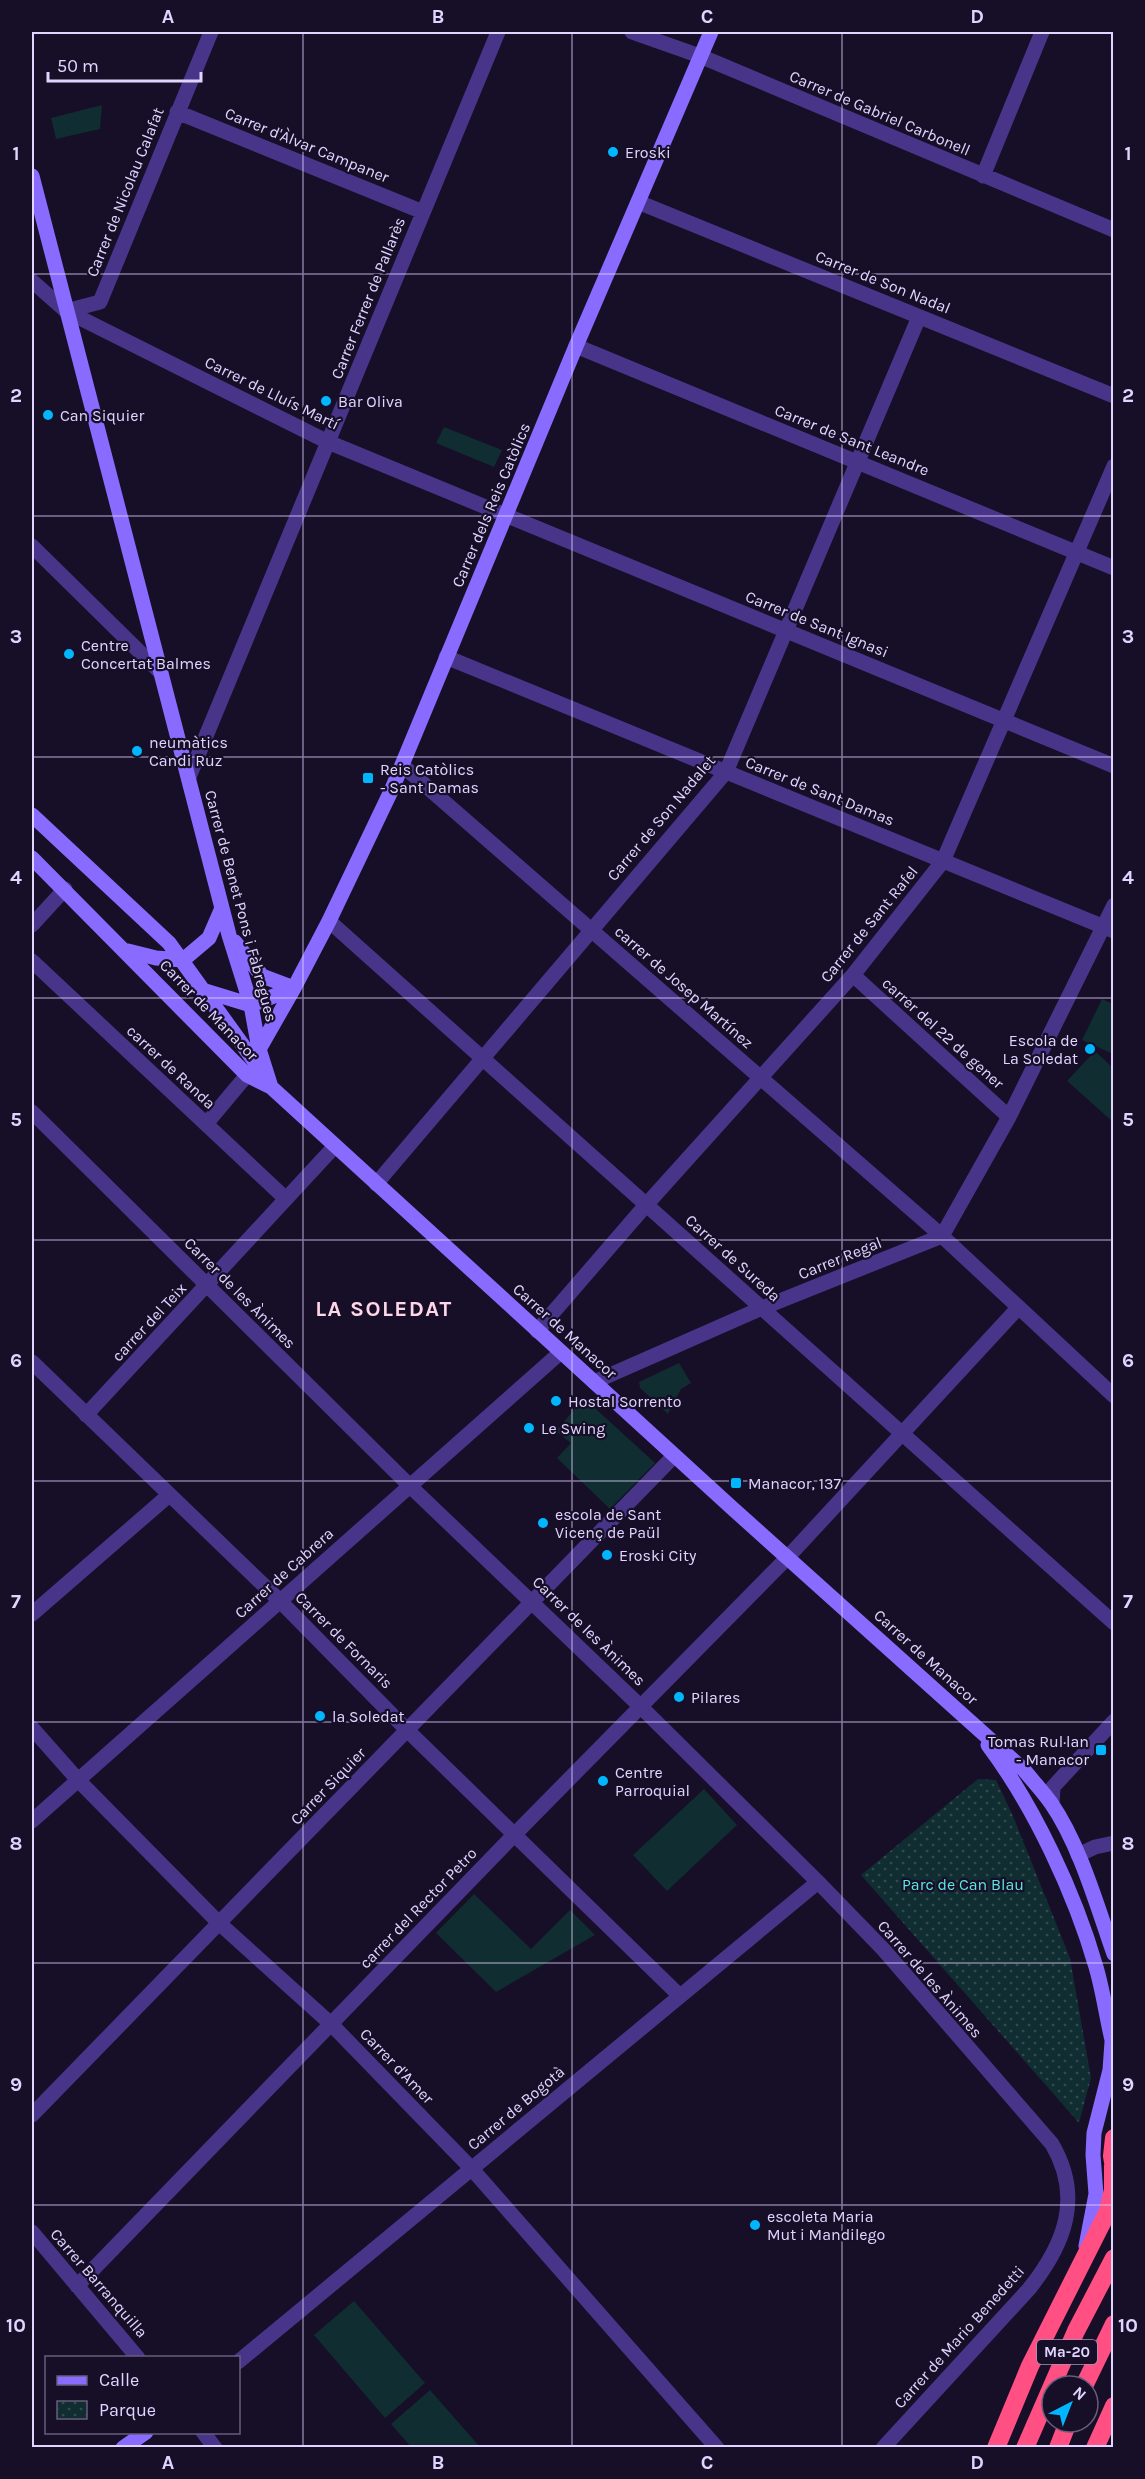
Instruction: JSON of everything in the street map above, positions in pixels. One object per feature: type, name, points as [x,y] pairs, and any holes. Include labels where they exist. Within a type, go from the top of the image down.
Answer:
[{"type":"highway","points":[[996,2448],[1030,2366],[1108,2211],[1113,2190],[1113,2138]]},
{"type":"highway","name":"Ma-20","points":[[1025,2448],[1076,2331],[1113,2258]]},
{"type":"highway","name":"Ma-20","points":[[1090,2374],[1113,2324]]},
{"type":"highway","points":[[1095,2448],[1113,2406]]},
{"type":"main road","name":"Carrer dels Reis Catòlics","points":[[247,1075],[329,921],[402,765],[507,517],[576,346],[711,32]]},
{"type":"main road","name":"Carrer de Benet Pons i Fàbregues","points":[[32,176],[229,935],[251,1005],[257,1054]]},
{"type":"main road","name":"Carrer de Manacor","points":[[32,814],[169,943],[202,990],[257,1054],[271,1087]]},
{"type":"main road","name":"Carrer de Manacor","points":[[32,858],[247,1075],[271,1087],[674,1456],[1046,1787],[1052,1804],[1078,1855],[1113,1953]]},
{"type":"main road","name":"Carrer de Manacor","points":[[126,951],[156,958],[183,960],[209,938],[222,908]]},
{"type":"main road","points":[[229,935],[262,976],[294,988]]},
{"type":"main road","name":"Carrer de Manacor","points":[[156,958],[169,943]]},
{"type":"main road","points":[[202,990],[251,1005],[294,988]]},
{"type":"main road","name":"Carrer de Manacor","points":[[970,1721],[1008,1773],[1038,1826],[1087,1937],[1105,2002],[1113,2045],[1110,2070],[1094,2133],[1096,2194],[1083,2259]]},
{"type":"main road","points":[[123,2448],[144,2434]]},
{"type":"street","name":"Carrer de Nicolau Calafat","points":[[66,311],[100,302],[211,32]]},
{"type":"street","name":"Carrer Ferrer de Pallarès","points":[[189,777],[498,32]]},
{"type":"street","name":"Carrer de Gabriel Carbonell","points":[[632,32],[700,56],[1113,230]]},
{"type":"street","points":[[983,176],[1042,32]]},
{"type":"street","name":"Carrer d'Àlvar Campaner","points":[[177,112],[423,212]]},
{"type":"street","name":"Carrer de Son Nadal","points":[[638,201],[1113,396]]},
{"type":"street","name":"Carrer de Lluís Martí","points":[[32,281],[66,311],[328,442],[507,517]]},
{"type":"street","name":"Carrer de Son Nadalet","points":[[376,1184],[726,772],[919,317]]},
{"type":"street","name":"Carrer de Sant Leandre","points":[[576,346],[1113,568]]},
{"type":"street","name":"Carrer de Sant Rafel","points":[[537,1331],[646,1205],[852,975],[943,861],[1113,466]]},
{"type":"street","name":"Carrer de Sant Ignasi","points":[[507,517],[1113,766]]},
{"type":"street","points":[[32,546],[160,672]]},
{"type":"street","name":"Carrer de Sant Damas","points":[[446,657],[1108,929]]},
{"type":"street","name":"carrer de Josep Martínez","points":[[402,765],[942,1236],[1018,1308]]},
{"type":"street","points":[[32,925],[65,889]]},
{"type":"street","points":[[942,1236],[1009,1117],[1108,929],[1113,905]]},
{"type":"street","name":"Carrer de Sureda","points":[[329,921],[1113,1623]]},
{"type":"street","name":"carrer de Randa","points":[[32,962],[286,1199]]},
{"type":"street","name":"carrer del 22 de gener","points":[[852,975],[1009,1117]]},
{"type":"street","points":[[206,1124],[247,1075]]},
{"type":"street","name":"Carrer de les Ànimes","points":[[32,1112],[410,1486],[640,1706],[883,1949],[1052,2144],[1062,2161],[1067,2178],[1067,2212]]},
{"type":"street","name":"carrer del Teix","points":[[86,1415],[335,1146]]},
{"type":"street","name":"Carrer Regal","points":[[594,1382],[762,1308],[942,1236]]},
{"type":"street","points":[[1018,1308],[1113,1396]]},
{"type":"street","name":"carrer del Rector Petro","points":[[77,2286],[514,1834],[787,1558],[1018,1308]]},
{"type":"street","name":"Carrer de Cabrera","points":[[32,1821],[561,1352]]},
{"type":"street","name":"Carrer de Fornaris","points":[[32,1362],[168,1496],[280,1601],[407,1730],[680,1996]]},
{"type":"street","name":"Carrer Siquier","points":[[32,2115],[674,1456]]},
{"type":"street","points":[[32,1614],[168,1496]]},
{"type":"street","points":[[1046,1787],[1113,1721]]},
{"type":"street","name":"Carrer d'Amer","points":[[32,1728],[78,1780],[219,1923],[331,2024],[471,2168],[717,2448]]},
{"type":"street","name":"Carrer de Manacor","points":[[1008,1773],[1046,1787]]},
{"type":"street","points":[[1078,1855],[1095,1847],[1113,1844]]},
{"type":"street","name":"Carrer de Bogotà","points":[[240,2360],[818,1882]]},
{"type":"street","name":"Carrer de Mario Benedetti","points":[[883,2448],[1039,2277],[1060,2239],[1067,2212]]},
{"type":"street","name":"Carrer Barranquilla","points":[[32,2232],[136,2356]]},
{"type":"street","points":[[203,2434],[215,2448]]},
{"type":"green space","points":[[102,105],[100,129],[56,139],[51,118]]},
{"type":"green space","points":[[444,427],[502,450],[494,467],[436,443]]},
{"type":"green space","points":[[1102,999],[1113,1004],[1113,1054],[1082,1040]]},
{"type":"green space","points":[[1095,1051],[1113,1068],[1112,1121],[1067,1081]]},
{"type":"green space","points":[[679,1363],[691,1383],[681,1389],[668,1414],[640,1388],[639,1382]]},
{"type":"green space","points":[[584,1398],[655,1463],[610,1509],[557,1458],[571,1443],[556,1431]]},
{"type":"green space","name":"Parc de Can Blau","points":[[978,1779],[996,1780],[1013,1816],[1070,1958],[1091,2078],[1079,2123],[861,1875]]},
{"type":"green space","points":[[704,1789],[737,1825],[667,1891],[633,1855]]},
{"type":"green space","points":[[474,1894],[531,1949],[570,1910],[595,1935],[496,1992],[436,1933]]},
{"type":"green space","points":[[354,2301],[425,2383],[385,2418],[314,2335]]},
{"type":"green space","points":[[430,2390],[480,2447],[411,2447],[391,2424]]},
{"type":"place","name":"Eroski","points":[[613,152]]},
{"type":"place","name":"Bar Oliva","points":[[326,401]]},
{"type":"place","name":"Can Siquier","points":[[48,415]]},
{"type":"place","name":"Centre Concertat Balmes","points":[[69,654]]},
{"type":"place","name":"neumàtics Candi Ruz","points":[[137,751]]},
{"type":"place","name":"Reis Catòlics - Sant Damas","points":[[368,778]]},
{"type":"place","name":"Escola de La Soledat","points":[[1090,1049]]},
{"type":"place","name":"Hostal Sorrento","points":[[556,1401]]},
{"type":"place","name":"Le Swing","points":[[529,1428]]},
{"type":"place","name":"Manacor, 137","points":[[736,1483]]},
{"type":"place","name":"escola de Sant Vicenç de Paül","points":[[543,1523]]},
{"type":"place","name":"Eroski City","points":[[607,1555]]},
{"type":"place","name":"Pilares","points":[[679,1697]]},
{"type":"place","name":"la Soledat","points":[[320,1716]]},
{"type":"place","name":"Tomas Rul·lan - Manacor","points":[[1101,1750]]},
{"type":"place","name":"Centre Parroquial","points":[[603,1781]]},
{"type":"place","name":"escoleta Maria Mut i Mandilego","points":[[755,2225]]},
{"type":"district","name":"LA SOLEDAT","points":[[384,1309]]}]
